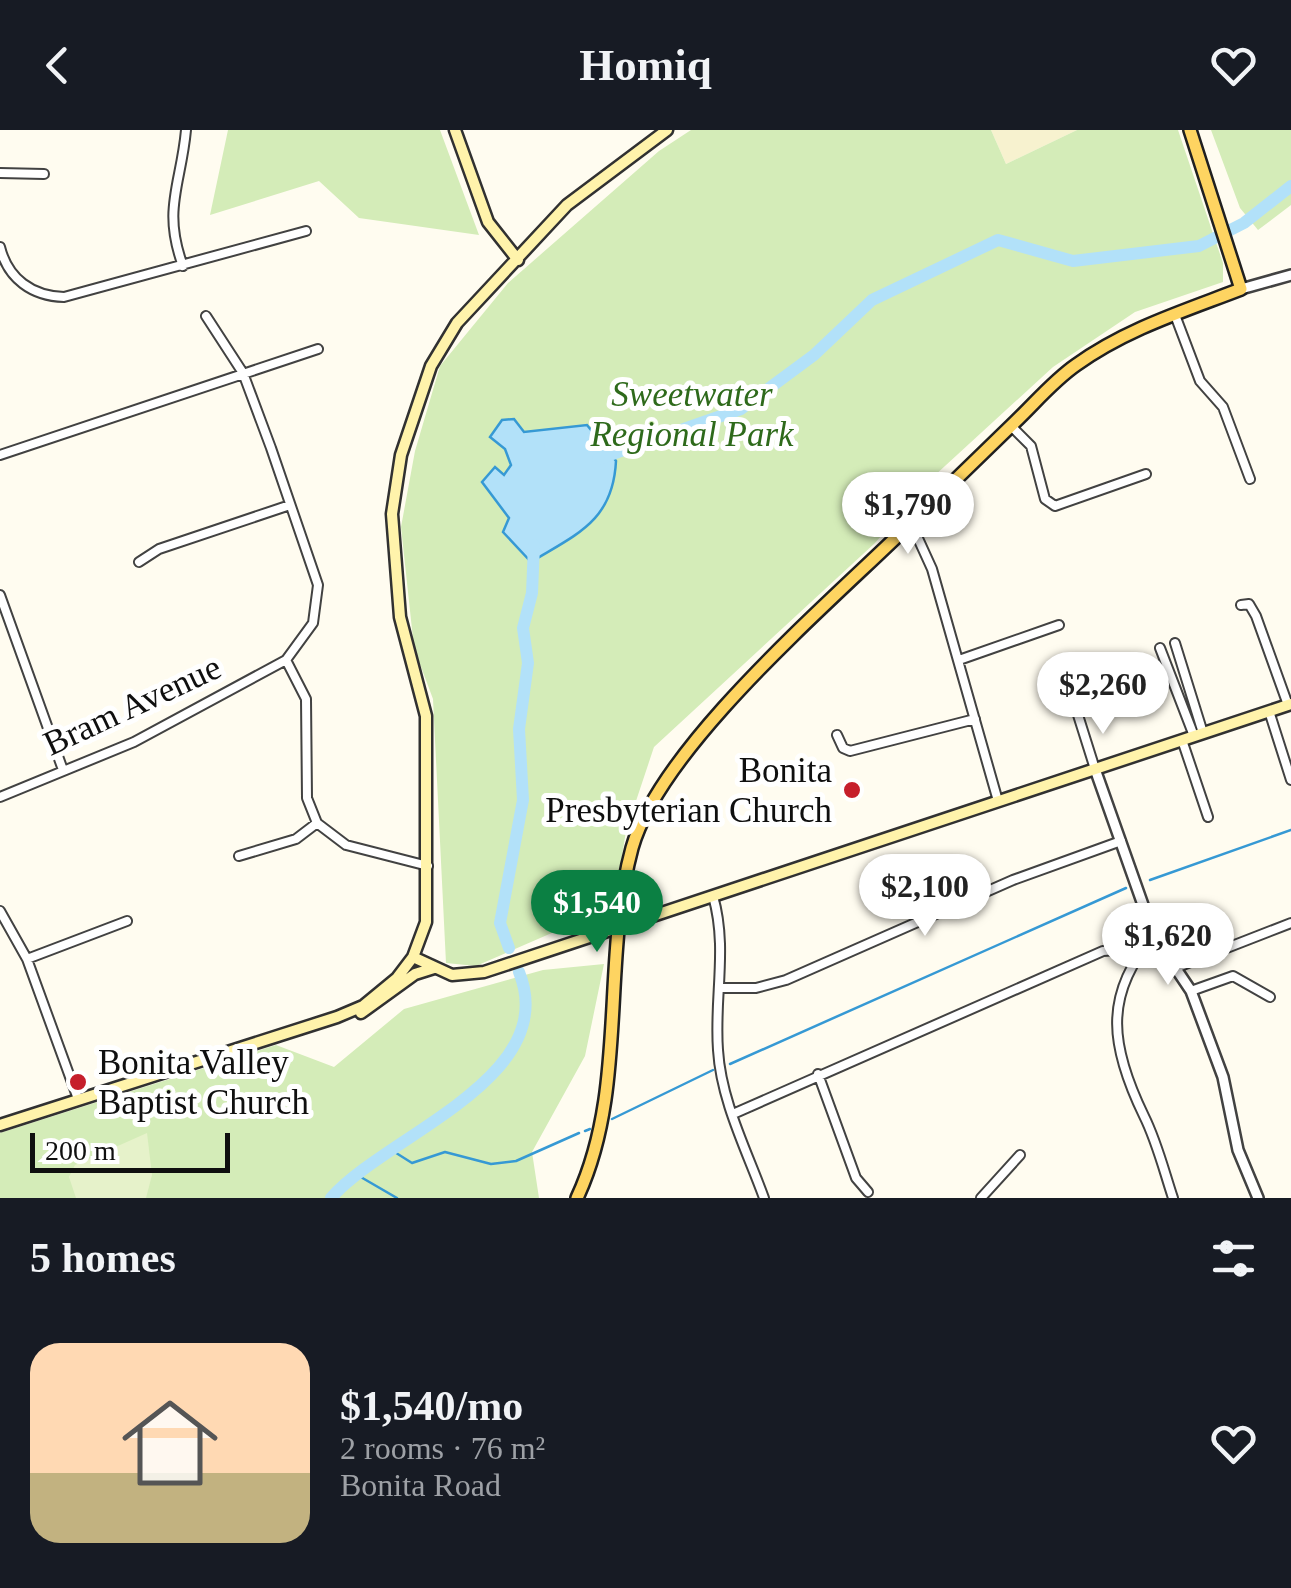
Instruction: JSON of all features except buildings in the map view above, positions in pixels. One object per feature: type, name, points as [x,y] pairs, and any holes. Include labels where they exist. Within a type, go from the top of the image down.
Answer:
[{"type":"main road","points":[[455,130],[488,222],[518,260]]},
{"type":"main road","points":[[0,1125],[337,1017],[382,992],[413,957],[426,922],[426,716],[400,617],[394,491],[405,441],[437,351],[457,323],[579,195],[668,130]]},
{"type":"main road","points":[[577,1198],[592,1162],[603,1115],[620,926],[633,845],[676,765],[911,524],[1073,367],[1116,340],[1241,289],[1190,130]]},
{"type":"main road","points":[[413,957],[434,968],[467,976],[498,968],[1289,704]]},
{"type":"main road","points":[[337,1017],[346,1019],[374,1008],[410,977],[434,968]]},
{"type":"street","points":[[183,266],[174,241],[170,208],[186,130]]},
{"type":"street","points":[[0,172],[44,174]]},
{"type":"street","points":[[0,247],[6,264],[20,282],[56,297],[306,232]]},
{"type":"street","points":[[1241,289],[1291,275]]},
{"type":"street","points":[[1175,314],[1200,381],[1224,407],[1250,479]]},
{"type":"street","points":[[206,316],[242,372],[318,599],[308,633],[286,660],[306,700],[306,798],[317,823],[346,845],[428,866]]},
{"type":"street","points":[[0,455],[318,349]]},
{"type":"street","points":[[1011,426],[1031,446],[1045,499],[1055,506],[1146,474]]},
{"type":"street","points":[[139,562],[158,550],[290,506]]},
{"type":"street","points":[[911,524],[924,546],[998,801]]},
{"type":"street","points":[[0,595],[63,770]]},
{"type":"street","points":[[1240,605],[1249,604],[1256,616],[1289,704]]},
{"type":"street","points":[[959,660],[1059,624]]},
{"type":"street","points":[[1175,643],[1199,734]]},
{"type":"street","points":[[1160,648],[1199,734]]},
{"type":"street","name":"Bram Avenue","points":[[0,796],[134,742],[286,660]]},
{"type":"street","points":[[1269,711],[1291,780]]},
{"type":"street","points":[[1078,714],[1154,936],[1192,991],[1223,1077],[1238,1150],[1258,1198]]},
{"type":"street","points":[[837,735],[843,748],[850,751],[975,718]]},
{"type":"street","points":[[1182,740],[1208,817]]},
{"type":"street","points":[[239,856],[296,839],[317,823]]},
{"type":"street","points":[[720,988],[756,988],[786,980],[1013,880],[1121,841]]},
{"type":"street","points":[[712,896],[722,941],[718,1052],[733,1114],[764,1198]]},
{"type":"street","points":[[0,911],[26,959],[78,1099]]},
{"type":"street","points":[[26,959],[128,921]]},
{"type":"street","points":[[1178,967],[1291,923]]},
{"type":"street","points":[[1154,936],[1134,958],[1119,1002],[1118,1048],[1127,1086],[1146,1119],[1173,1198]]},
{"type":"street","points":[[733,1114],[1102,951],[1120,950],[1134,958]]},
{"type":"street","points":[[1192,991],[1233,976],[1270,997]]},
{"type":"street","points":[[818,1074],[856,1178],[868,1192]]},
{"type":"street","points":[[980,1198],[1020,1155]]},
{"type":"shaded area","points":[[991,130],[1077,130],[1006,164]]},
{"type":"green space","points":[[228,130],[440,130],[479,235],[359,218],[319,181],[210,215]]},
{"type":"green space","name":"Sweetwater Regional Park","points":[[691,130],[991,130],[1006,164],[1077,130],[1178,130],[1223,263],[1223,282],[1135,312],[1053,367],[933,477],[875,543],[654,747],[626,831],[614,906],[476,966],[446,963],[433,699],[414,648],[401,527],[415,451],[440,366],[508,283],[659,151]]},
{"type":"green space","points":[[1211,130],[1291,130],[1291,205],[1258,230],[1240,208]]},
{"type":"green space","points":[[604,964],[585,1056],[532,1152],[539,1198],[0,1198],[0,1133],[276,1045],[334,1067],[404,1009],[543,970]]},
{"type":"green space","points":[[147,1133],[152,1175],[146,1198],[76,1198],[69,1177],[75,1165]]},
{"type":"water","points":[[514,419],[524,432],[587,425],[616,461],[608,498],[590,524],[531,562],[503,532],[509,518],[482,482],[495,467],[504,475],[511,465],[505,449],[490,437],[502,420]]},
{"type":"waterway","points":[[598,459],[741,409],[814,355],[872,300],[998,240],[1073,261],[1199,246],[1244,223],[1291,186]]},
{"type":"waterway","points":[[509,948],[500,923],[523,800],[519,729],[528,663],[523,628],[532,593],[534,545]]},
{"type":"waterway","points":[[1150,880],[1291,830]]},
{"type":"waterway","points":[[730,1064],[1126,888]]},
{"type":"waterway","points":[[331,1198],[357,1175],[462,1101],[493,1073],[516,1043],[526,1010],[519,972]]},
{"type":"waterway","points":[[612,1119],[713,1070]]},
{"type":"waterway","points":[[585,1131],[590,1129]]},
{"type":"waterway","points":[[393,1151],[412,1163],[445,1152],[491,1164],[516,1161],[579,1133]]},
{"type":"waterway","points":[[359,1176],[397,1198]]},
{"type":"place","name":"Bonita Presbyterian Church","points":[[852,790]]},
{"type":"place","name":"Bonita Valley Baptist Church","points":[[78,1082]]}]
